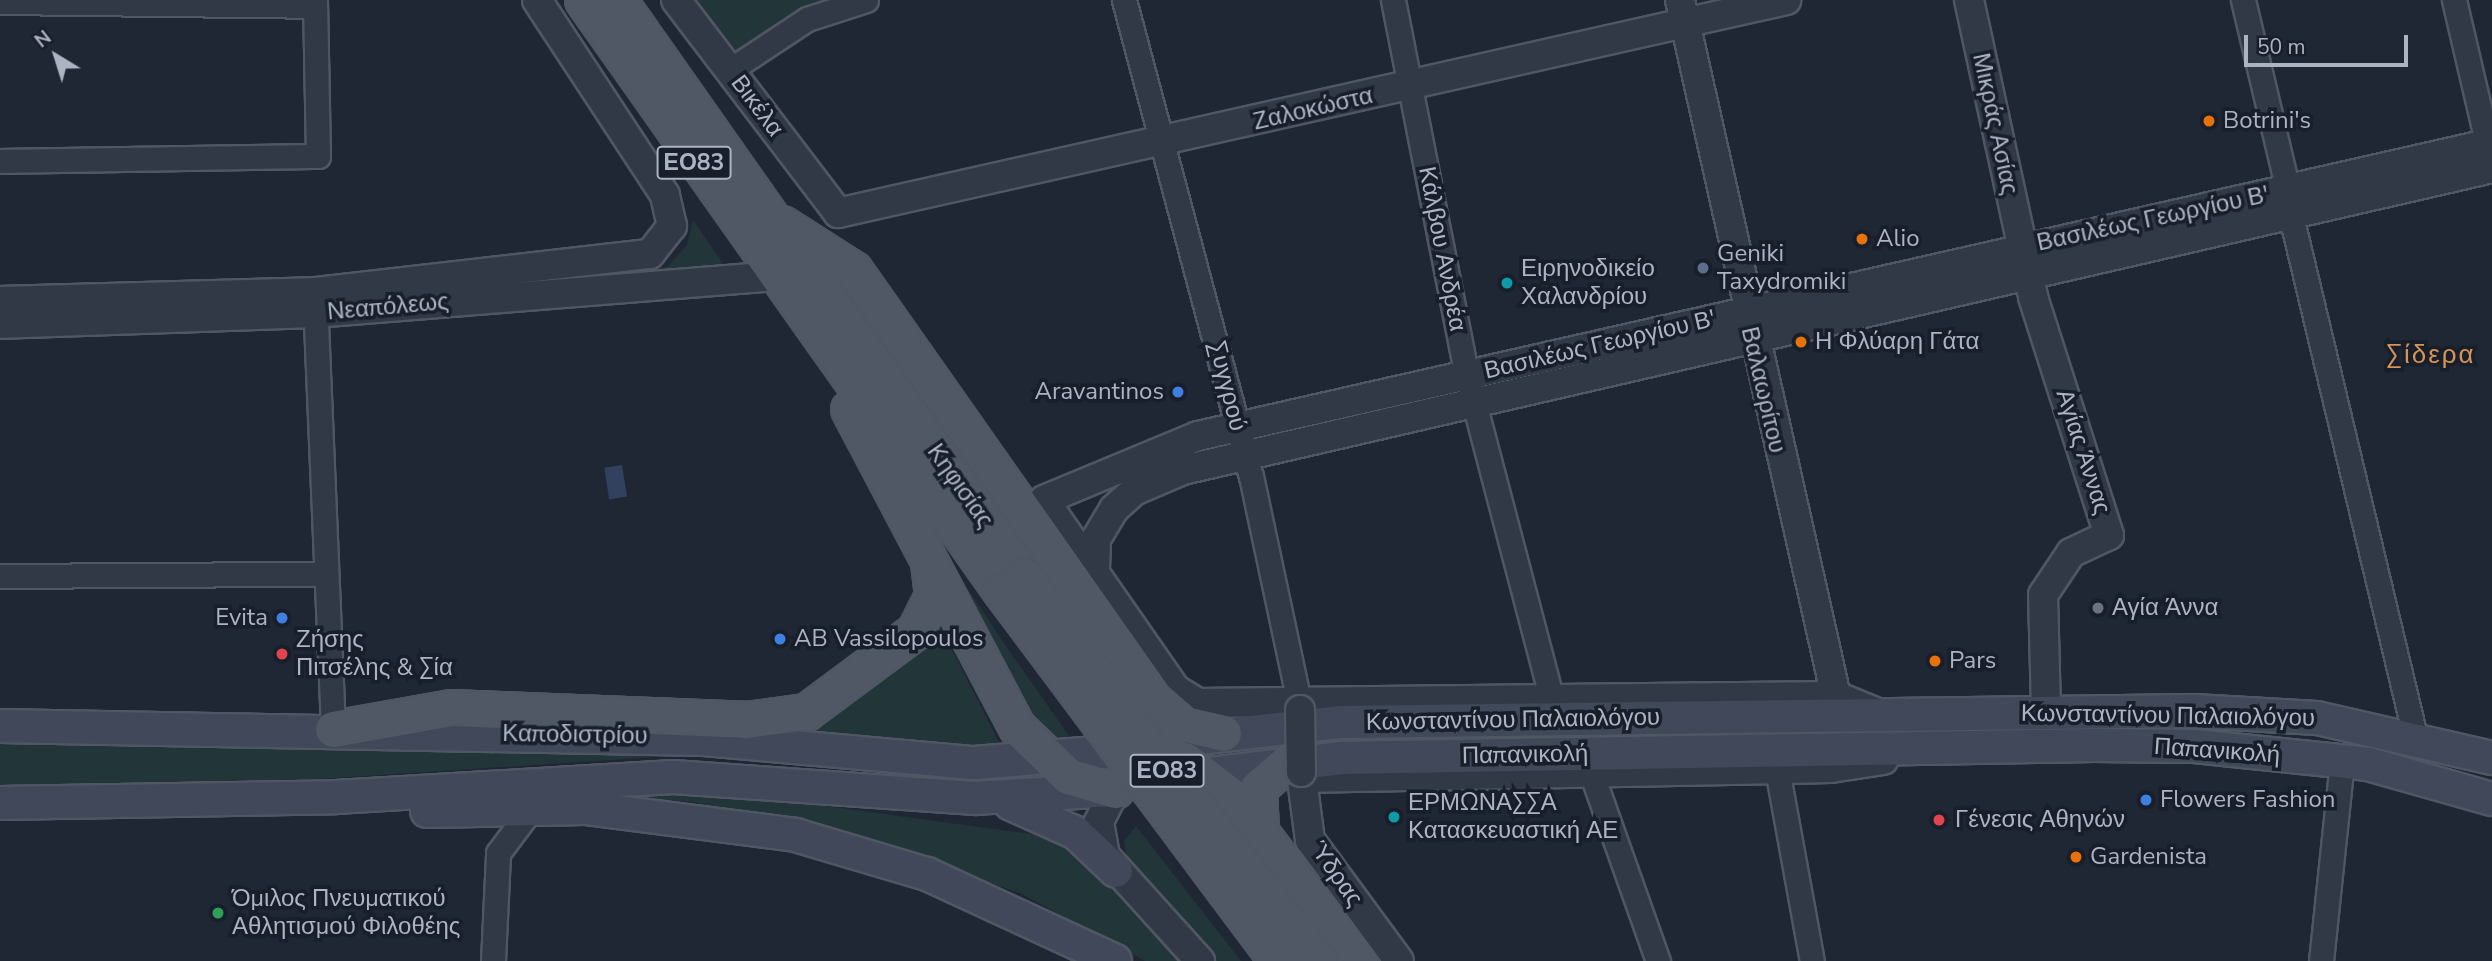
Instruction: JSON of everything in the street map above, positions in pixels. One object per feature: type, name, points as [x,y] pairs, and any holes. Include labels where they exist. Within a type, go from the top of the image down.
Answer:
[{"type":"main road","name":"Κηφισίας","points":[[583,0],[784,288],[1012,583],[1131,725],[1318,961]]},
{"type":"main road","name":"Κηφισίας","points":[[618,0],[770,217],[1012,583],[1278,961]]},
{"type":"main road","points":[[770,217],[854,270],[1171,699],[1185,724],[1223,733]]},
{"type":"main road","points":[[784,288],[1017,727],[1048,761],[1068,776],[1115,790],[1147,748],[1171,699]]},
{"type":"main road","points":[[924,363],[989,424],[1044,500]]},
{"type":"main road","points":[[333,729],[451,708],[746,720],[795,715],[817,706],[915,631],[933,595],[929,561]]},
{"type":"main road","name":"Κωνσταντίνου Παλαιολόγου","points":[[1147,748],[1223,733],[1341,722],[2046,712],[2264,713],[2414,736],[2492,758]]},
{"type":"main road","name":"Καποδιστρίου","points":[[0,726],[333,729],[704,738],[885,758],[1048,761],[1147,748]]},
{"type":"main road","name":"Παπανικολή","points":[[1115,790],[1205,773],[1937,749],[2194,746],[2342,761],[2492,799]]},
{"type":"main road","points":[[1147,748],[1205,773],[1260,830],[1359,961]]},
{"type":"main road","points":[[1260,830],[1258,788],[1297,770]]},
{"type":"main road","name":"Καποδιστρίου","points":[[0,803],[335,797],[673,777],[975,798],[1115,790]]},
{"type":"main road","points":[[335,797],[407,811],[531,809],[681,815],[795,835],[927,874],[1115,961]]},
{"type":"main road","points":[[975,798],[1053,819],[1116,871]]},
{"type":"street","name":"Νεαπόλεως","points":[[0,301],[315,303],[631,258],[664,243],[673,218],[665,195],[537,0]]},
{"type":"street","name":"Βικέλα","points":[[676,0],[838,213]]},
{"type":"street","points":[[730,69],[807,19],[866,0]]},
{"type":"street","name":"Συγγρού","points":[[1124,0],[1165,142],[1241,441],[1299,706],[1297,770]]},
{"type":"street","name":"Κάλβου Ανδρέα","points":[[1393,0],[1470,389],[1552,699]]},
{"type":"street","name":"Ζαλοκώστα","points":[[838,213],[1411,88],[1683,12],[1786,0]]},
{"type":"street","name":"Μικράς Ασίας","points":[[1969,0],[2024,260]]},
{"type":"street","points":[[2243,0],[2414,736]]},
{"type":"street","points":[[2454,0],[2491,154]]},
{"type":"street","points":[[0,161],[318,156],[315,3],[10,1]]},
{"type":"street","name":"Βαλαωρίτου","points":[[1683,12],[1751,338],[1836,696]]},
{"type":"street","name":"Βασιλέως Γεωργίου Β'","points":[[1470,389],[1745,311],[2024,260],[2289,203],[2491,154]]},
{"type":"street","name":"Βασιλέως Γεωργίου Β'","points":[[1044,500],[1181,443],[1241,441],[1470,389],[1751,338],[2024,260]]},
{"type":"street","name":"Αγίας Άννας","points":[[2024,260],[2109,535],[2071,552],[2043,595],[2046,712]]},
{"type":"street","name":"Νεαπόλεως","points":[[0,324],[315,303],[784,288]]},
{"type":"street","points":[[315,303],[333,729]]},
{"type":"street","name":"Βασιλέως Γεωργίου Β'","points":[[1095,569],[1100,531],[1134,491],[1241,441]]},
{"type":"street","points":[[1044,500],[1095,569],[1171,699]]},
{"type":"street","points":[[0,576],[325,574]]},
{"type":"street","name":"Κωνσταντίνου Παλαιολόγου","points":[[1171,699],[1299,706],[1552,699],[1836,696],[1881,714]]},
{"type":"street","name":"Παπανικολή","points":[[1297,770],[1591,772],[1831,768],[1937,749]]},
{"type":"street","points":[[2321,961],[2342,761]]},
{"type":"street","points":[[1777,769],[1812,961]]},
{"type":"street","name":"Ύδρας","points":[[1297,770],[1310,840],[1399,961]]},
{"type":"street","points":[[1591,772],[1658,961]]},
{"type":"street","points":[[1115,790],[1105,804],[1099,839],[1116,871],[1200,961]]},
{"type":"street","points":[[493,961],[498,853],[531,809]]},
{"type":"green space","points":[[692,0],[834,0],[733,57]]},
{"type":"green space","points":[[693,220],[724,265],[343,303],[343,299],[667,267],[687,245]]},
{"type":"green space","points":[[911,504],[1074,743],[1064,747],[1036,733]]},
{"type":"green space","points":[[937,620],[1007,758],[801,735],[817,726]]},
{"type":"green space","points":[[0,739],[686,751],[688,755],[164,789],[0,792]]},
{"type":"green space","points":[[643,791],[738,794],[1052,837],[1087,860],[1181,961],[1145,961],[1022,894],[868,839],[693,802],[589,795]]},
{"type":"green space","points":[[1136,826],[1241,961],[1216,961],[1127,861],[1124,841]]},
{"type":"water","points":[[622,465],[627,497],[609,499],[604,468]]},
{"type":"place","name":"Botrini's","points":[[2209,121]]},
{"type":"place","name":"Alio","points":[[1862,239]]},
{"type":"place","name":"Geniki Taxydromiki","points":[[1703,268]]},
{"type":"place","name":"Ειρηνοδικείο Χαλανδρίου","points":[[1507,283]]},
{"type":"place","name":"Η Φλύαρη Γάτα","points":[[1801,342]]},
{"type":"place","name":"Aravantinos","points":[[1178,392]]},
{"type":"place","name":"Αγία Άννα","points":[[2098,608]]},
{"type":"place","name":"Evita","points":[[282,618]]},
{"type":"place","name":"AB Vassilopoulos","points":[[780,639]]},
{"type":"place","name":"Ζήσης Πιτσέλης & Σία","points":[[282,654]]},
{"type":"place","name":"Pars","points":[[1935,661]]},
{"type":"place","name":"Flowers Fashion","points":[[2146,800]]},
{"type":"place","name":"ΕΡΜΩΝΑΣΣΑ Κατασκευαστική ΑΕ","points":[[1394,817]]},
{"type":"place","name":"Γένεσις Αθηνών","points":[[1939,820]]},
{"type":"place","name":"Gardenista","points":[[2076,857]]},
{"type":"place","name":"Όμιλος Πνευματικού Αθλητισμού Φιλοθέης","points":[[218,913]]},
{"type":"district","name":"Σίδερα","points":[[2431,355]]}]
